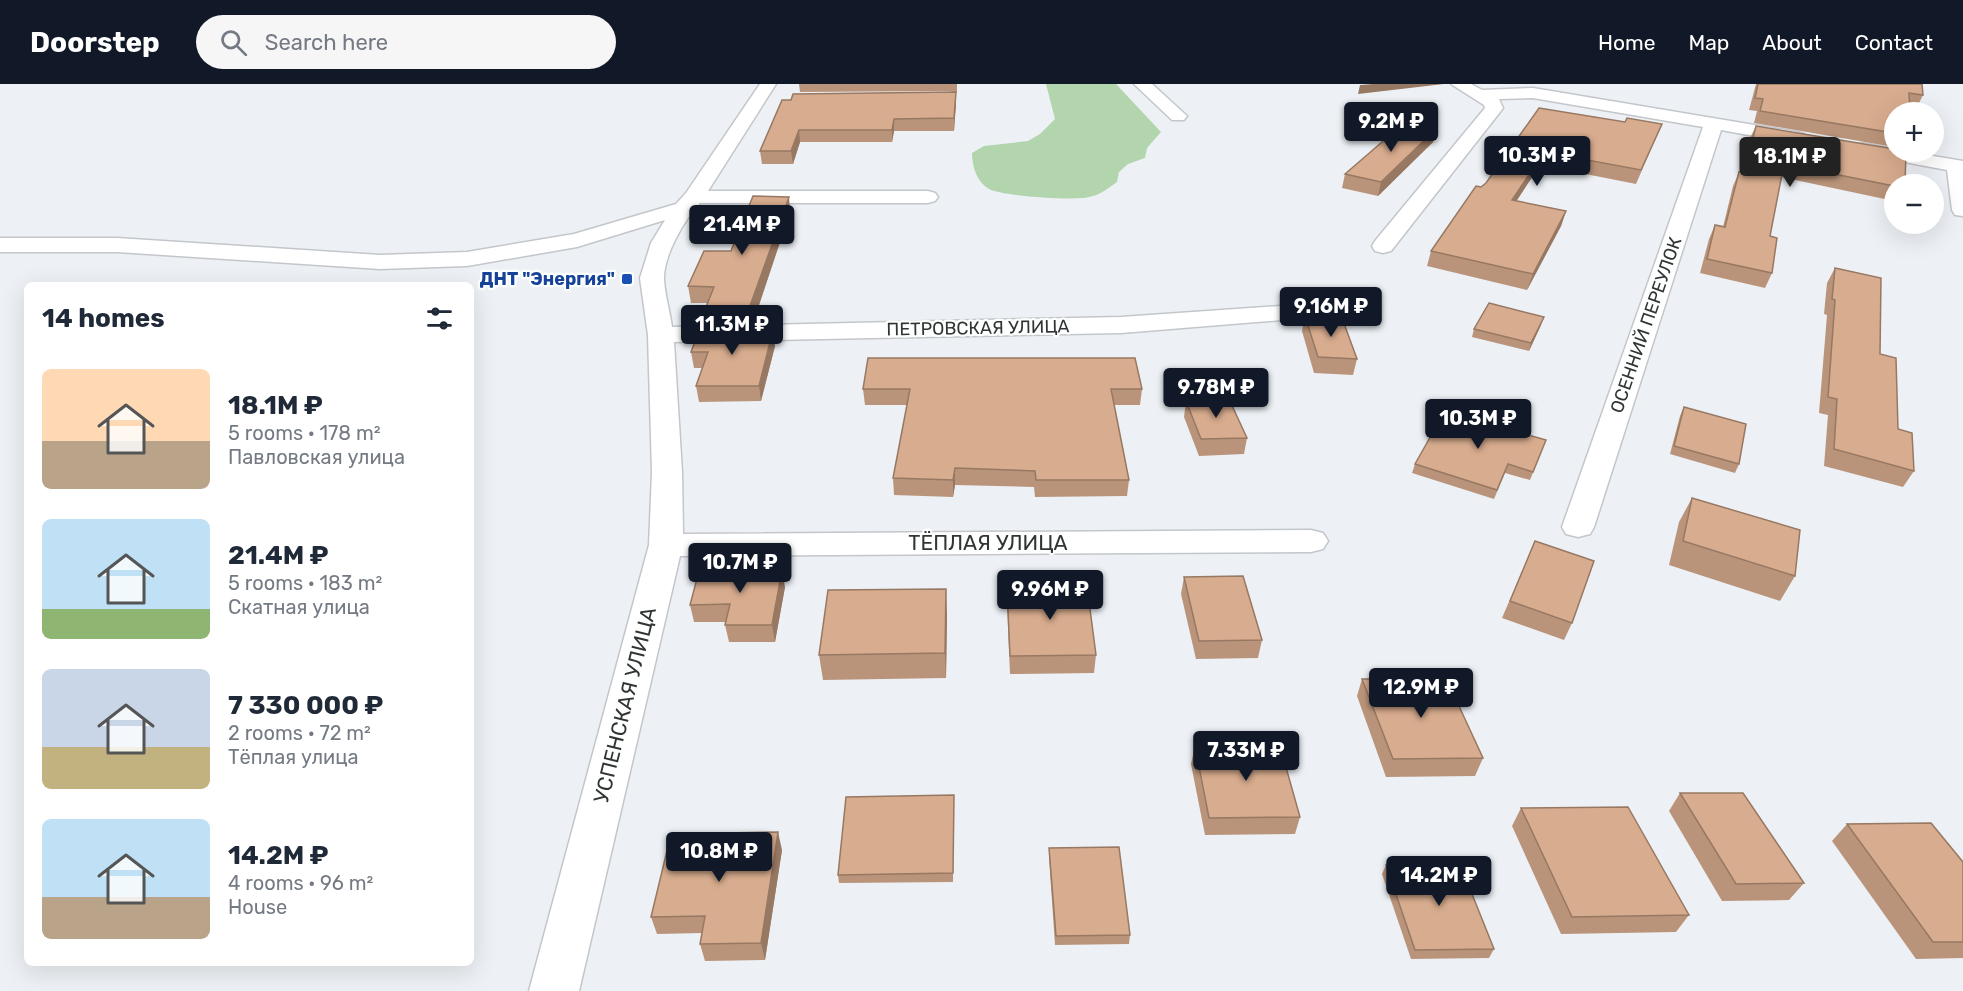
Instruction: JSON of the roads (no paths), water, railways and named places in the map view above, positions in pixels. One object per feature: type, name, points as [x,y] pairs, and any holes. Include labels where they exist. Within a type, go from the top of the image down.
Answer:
[{"type":"street","points":[[1142,84],[1178,116]]},
{"type":"street","points":[[1383,246],[1494,108],[1492,102],[1482,95],[1459,84]]},
{"type":"street","points":[[763,92],[782,99]]},
{"type":"street","name":"УСПЕНСКАЯ УЛИЦА","points":[[554,991],[666,545],[668,472],[661,335],[652,278],[662,243],[763,92]]},
{"type":"street","points":[[1482,95],[1533,93],[1818,141]]},
{"type":"street","name":"ОСЕННИЙ ПЕРЕУЛОК","points":[[1578,527],[1714,123]]},
{"type":"street","points":[[1841,145],[1959,166],[1963,210]]},
{"type":"street","points":[[0,245],[117,245],[380,262],[467,259],[577,240],[689,203],[928,197]]},
{"type":"street","name":"ПЕТРОВСКАЯ УЛИЦА","points":[[661,335],[1121,325],[1295,312]]},
{"type":"street","name":"ТЁПЛАЯ УЛИЦА","points":[[666,545],[1311,541]]},
{"type":"place","name":"ДНТ \"Энергия\"","points":[[627,279]]}]
